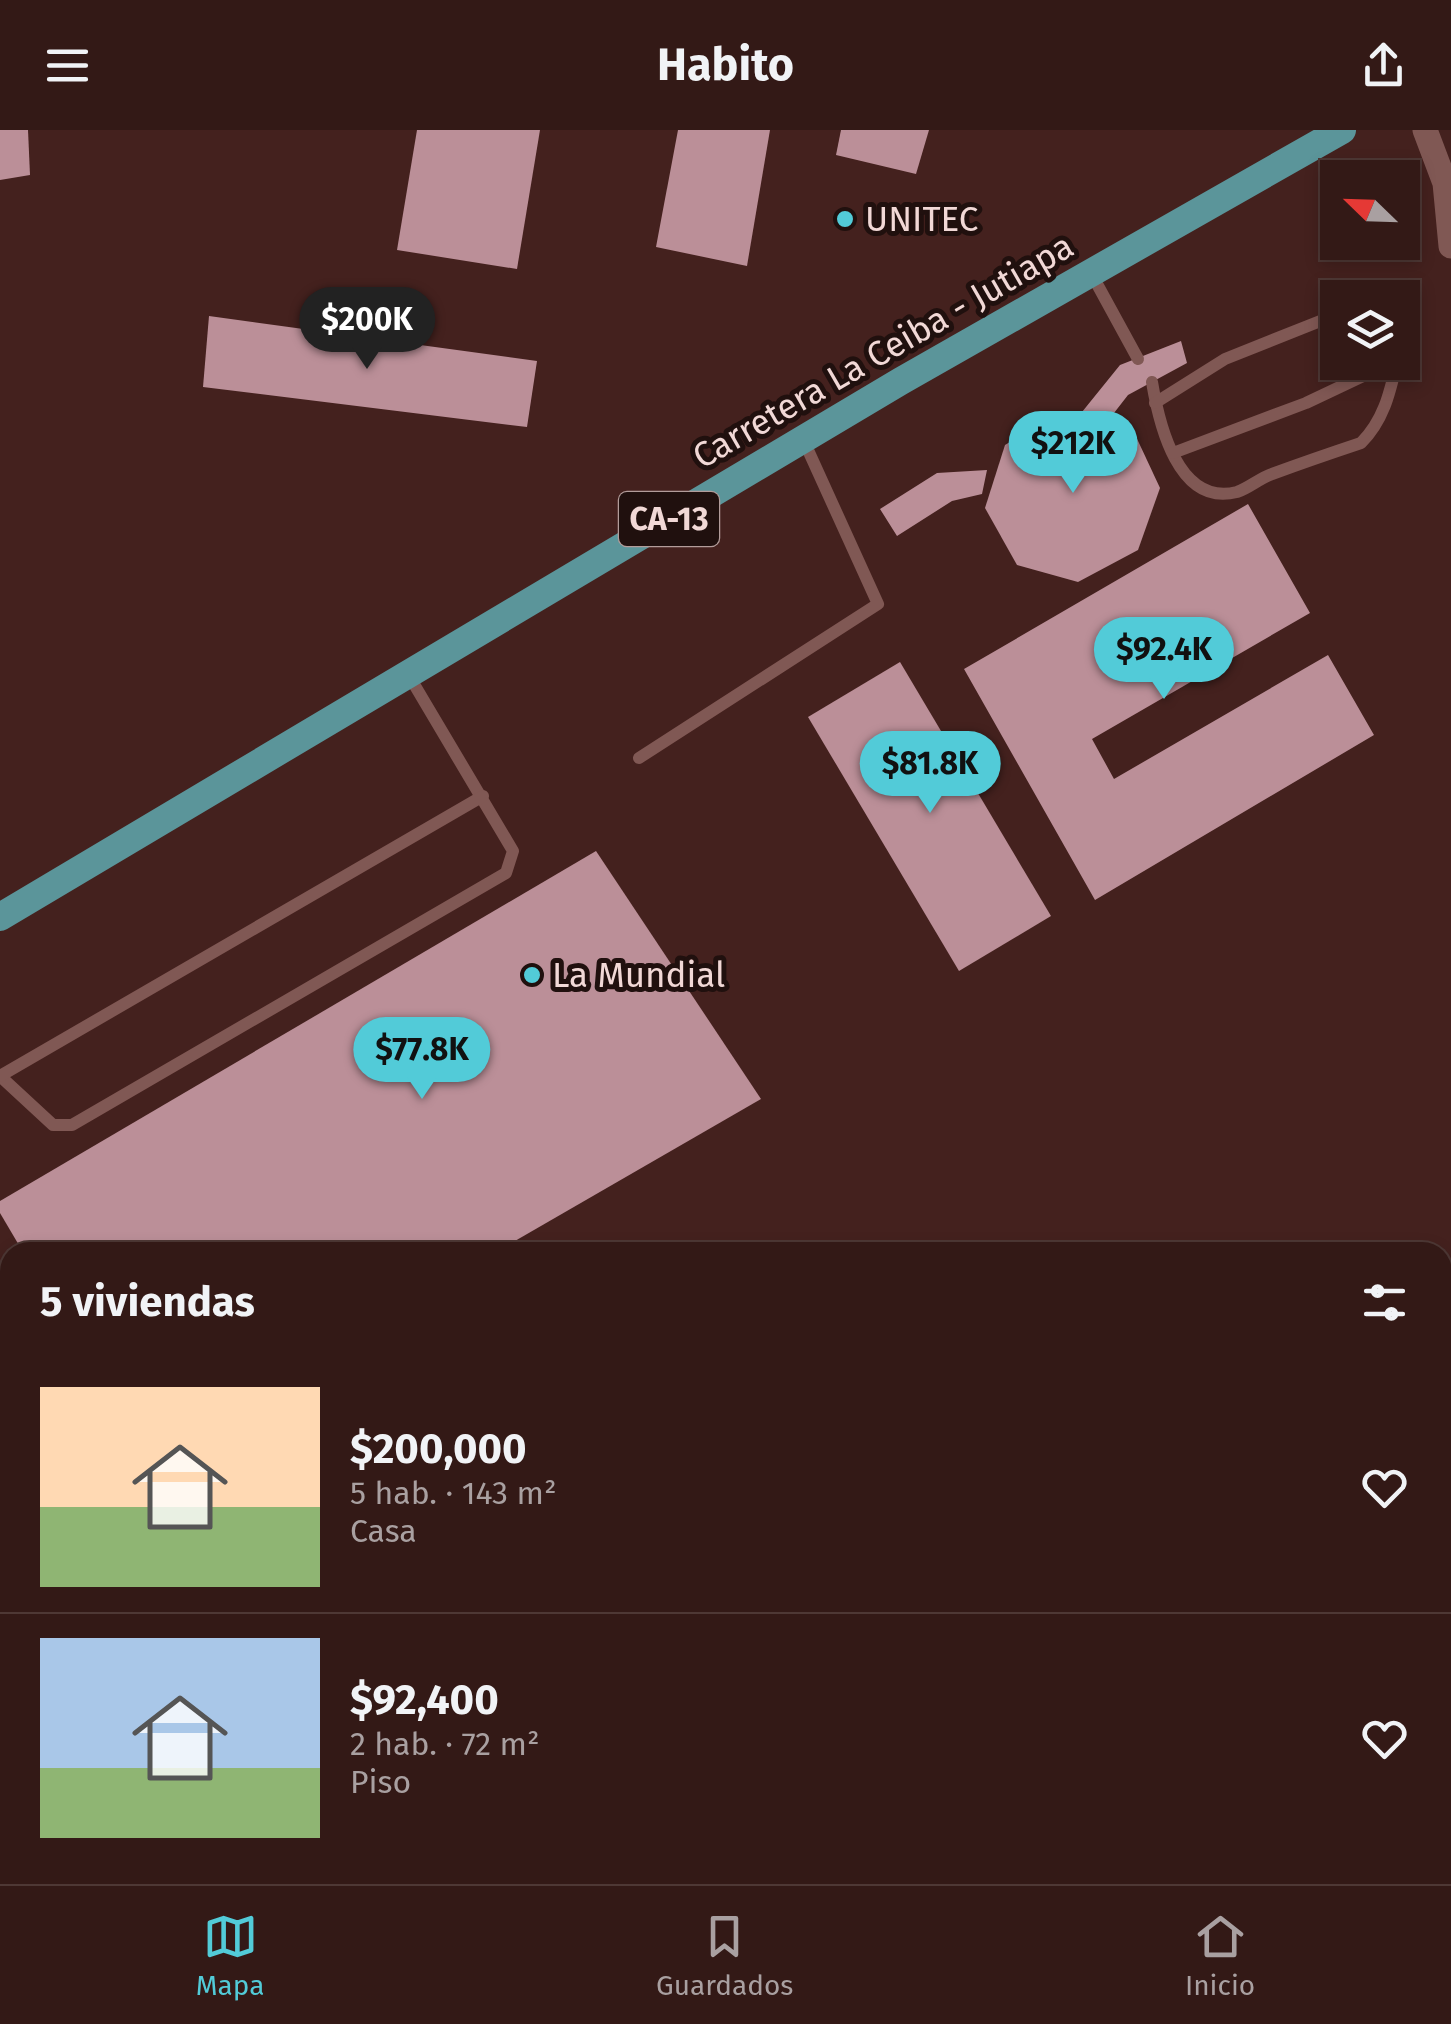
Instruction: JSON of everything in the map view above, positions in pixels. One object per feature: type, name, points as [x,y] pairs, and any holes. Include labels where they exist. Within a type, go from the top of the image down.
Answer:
[{"type":"main road","name":"Carretera La Ceiba - Jutiapa","points":[[0,916],[804,439],[1342,130]]},
{"type":"street","points":[[1425,130],[1448,185],[1451,246]]},
{"type":"lane","points":[[1091,273],[1138,359]]},
{"type":"lane","points":[[1155,403],[1225,359],[1320,321]]},
{"type":"lane","points":[[1173,453],[1306,403],[1355,380]]},
{"type":"lane","points":[[1152,382],[1155,403],[1182,473],[1204,490],[1236,492],[1267,476],[1361,442],[1370,434],[1395,380]]},
{"type":"lane","points":[[640,758],[878,604],[804,439]]},
{"type":"lane","points":[[408,674],[483,796],[513,850],[506,873],[72,1125],[53,1125],[0,1076],[483,796]]},
{"type":"building","points":[[0,130],[28,130],[30,175],[0,180]]},
{"type":"building","points":[[417,130],[540,130],[517,269],[397,250]]},
{"type":"building","points":[[678,130],[770,130],[747,266],[656,247]]},
{"type":"building","points":[[841,130],[929,130],[916,174],[836,155]]},
{"type":"building","points":[[209,316],[537,361],[527,427],[203,387]]},
{"type":"building","points":[[1181,341],[1187,363],[1128,395],[1107,422],[1082,412],[1120,365]]},
{"type":"building","points":[[1059,412],[1132,428],[1160,488],[1138,550],[1078,582],[1017,565],[985,508],[1005,445]]},
{"type":"building","points":[[987,470],[982,494],[952,501],[897,536],[880,509],[937,473]]},
{"type":"building","points":[[1248,504],[1310,613],[1092,739],[1114,779],[1328,655],[1374,735],[1095,900],[964,669]]},
{"type":"building","points":[[900,662],[1051,916],[959,971],[808,717]]},
{"type":"building","name":"La Mundial","points":[[596,851],[761,1099],[513,1242],[17,1242],[0,1213],[0,1201]]},
{"type":"place","name":"UNITEC","points":[[845,219]]},
{"type":"place","name":"La Mundial","points":[[532,975]]}]
